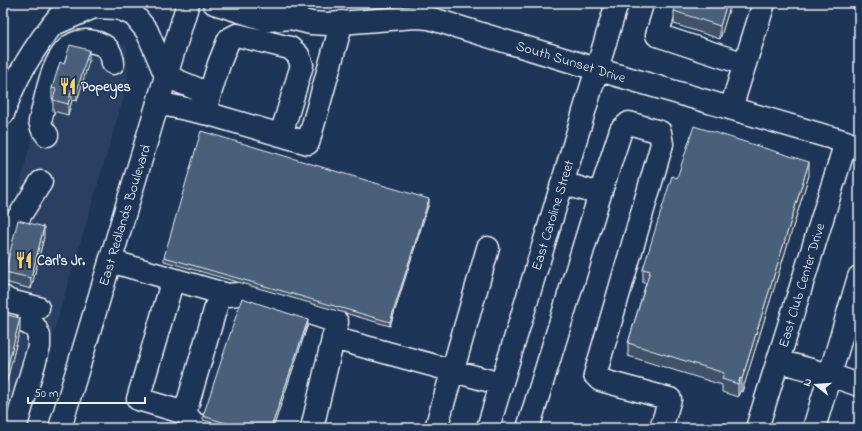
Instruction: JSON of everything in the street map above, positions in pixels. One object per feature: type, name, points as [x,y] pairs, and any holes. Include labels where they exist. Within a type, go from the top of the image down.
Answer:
[{"type":"main road","points":[[3,114],[18,75],[52,25],[65,10],[77,3]]},
{"type":"main road","name":"East Redlands Boulevard","points":[[60,428],[188,3]]},
{"type":"main road","name":"South Sunset Drive","points":[[214,3],[268,20],[292,18],[311,23],[328,24],[400,11],[415,17],[442,21],[596,70],[846,142]]},
{"type":"main road","name":"South Sunset Drive","points":[[267,3],[280,8],[292,18]]},
{"type":"main road","name":"East Caroline Street","points":[[488,428],[617,3]]},
{"type":"main road","points":[[667,3],[657,35],[745,64]]},
{"type":"main road","points":[[731,108],[764,3]]},
{"type":"main road","points":[[52,25],[94,6],[118,8],[134,15],[147,31],[166,76],[207,103],[282,135],[308,143],[342,22]]},
{"type":"main road","points":[[207,103],[229,39],[237,35],[290,48],[298,55],[302,65],[282,135]]},
{"type":"main road","points":[[48,135],[42,128],[40,121],[57,63],[64,50],[78,41],[85,40],[102,44],[111,52],[113,63]]},
{"type":"main road","points":[[158,103],[207,103]]},
{"type":"main road","points":[[530,428],[529,425],[600,194],[621,130],[629,123],[660,132],[662,144],[595,375],[600,380],[670,399],[662,428]]},
{"type":"main road","name":"East Club Center Drive","points":[[757,428],[846,142]]},
{"type":"main road","points":[[3,264],[15,223],[41,182]]},
{"type":"main road","points":[[562,183],[600,194]]},
{"type":"main road","points":[[436,428],[488,248]]},
{"type":"main road","points":[[110,261],[228,295],[249,293],[337,322],[312,428]]},
{"type":"main road","points":[[814,428],[859,277]]},
{"type":"main road","points":[[173,279],[138,399],[185,413],[194,424],[207,428]]},
{"type":"main road","points":[[185,413],[220,293]]},
{"type":"main road","points":[[3,297],[32,316]]},
{"type":"main road","points":[[3,315],[20,319],[32,316]]},
{"type":"main road","points":[[17,422],[32,368],[30,332],[32,316]]},
{"type":"main road","points":[[334,338],[501,384]]},
{"type":"main road","points":[[778,361],[830,375],[859,385]]},
{"type":"shaded area","points":[[85,32],[127,46],[128,83],[25,428],[3,428],[3,246],[54,57]]},
{"type":"building","points":[[677,3],[727,3],[720,26],[674,11]]},
{"type":"building","name":"Popeyes","points":[[70,45],[89,50],[77,91],[72,89],[68,104],[53,100],[56,89],[52,88],[60,62],[64,64]]},
{"type":"building","points":[[694,126],[809,162],[742,379],[740,378],[738,384],[722,379],[724,373],[628,343],[650,271],[643,269],[672,176],[677,178]]},
{"type":"building","points":[[201,131],[429,199],[390,322],[164,257]]},
{"type":"building","name":"Carl's Jr.","points":[[18,220],[44,227],[31,278],[5,272]]},
{"type":"building","points":[[242,298],[308,320],[271,428],[242,428],[203,416]]},
{"type":"building","points":[[3,314],[20,318],[6,373],[3,373]]},
{"type":"place","name":"Popeyes","points":[[68,86]]},
{"type":"place","name":"Carl's Jr.","points":[[24,260]]}]
